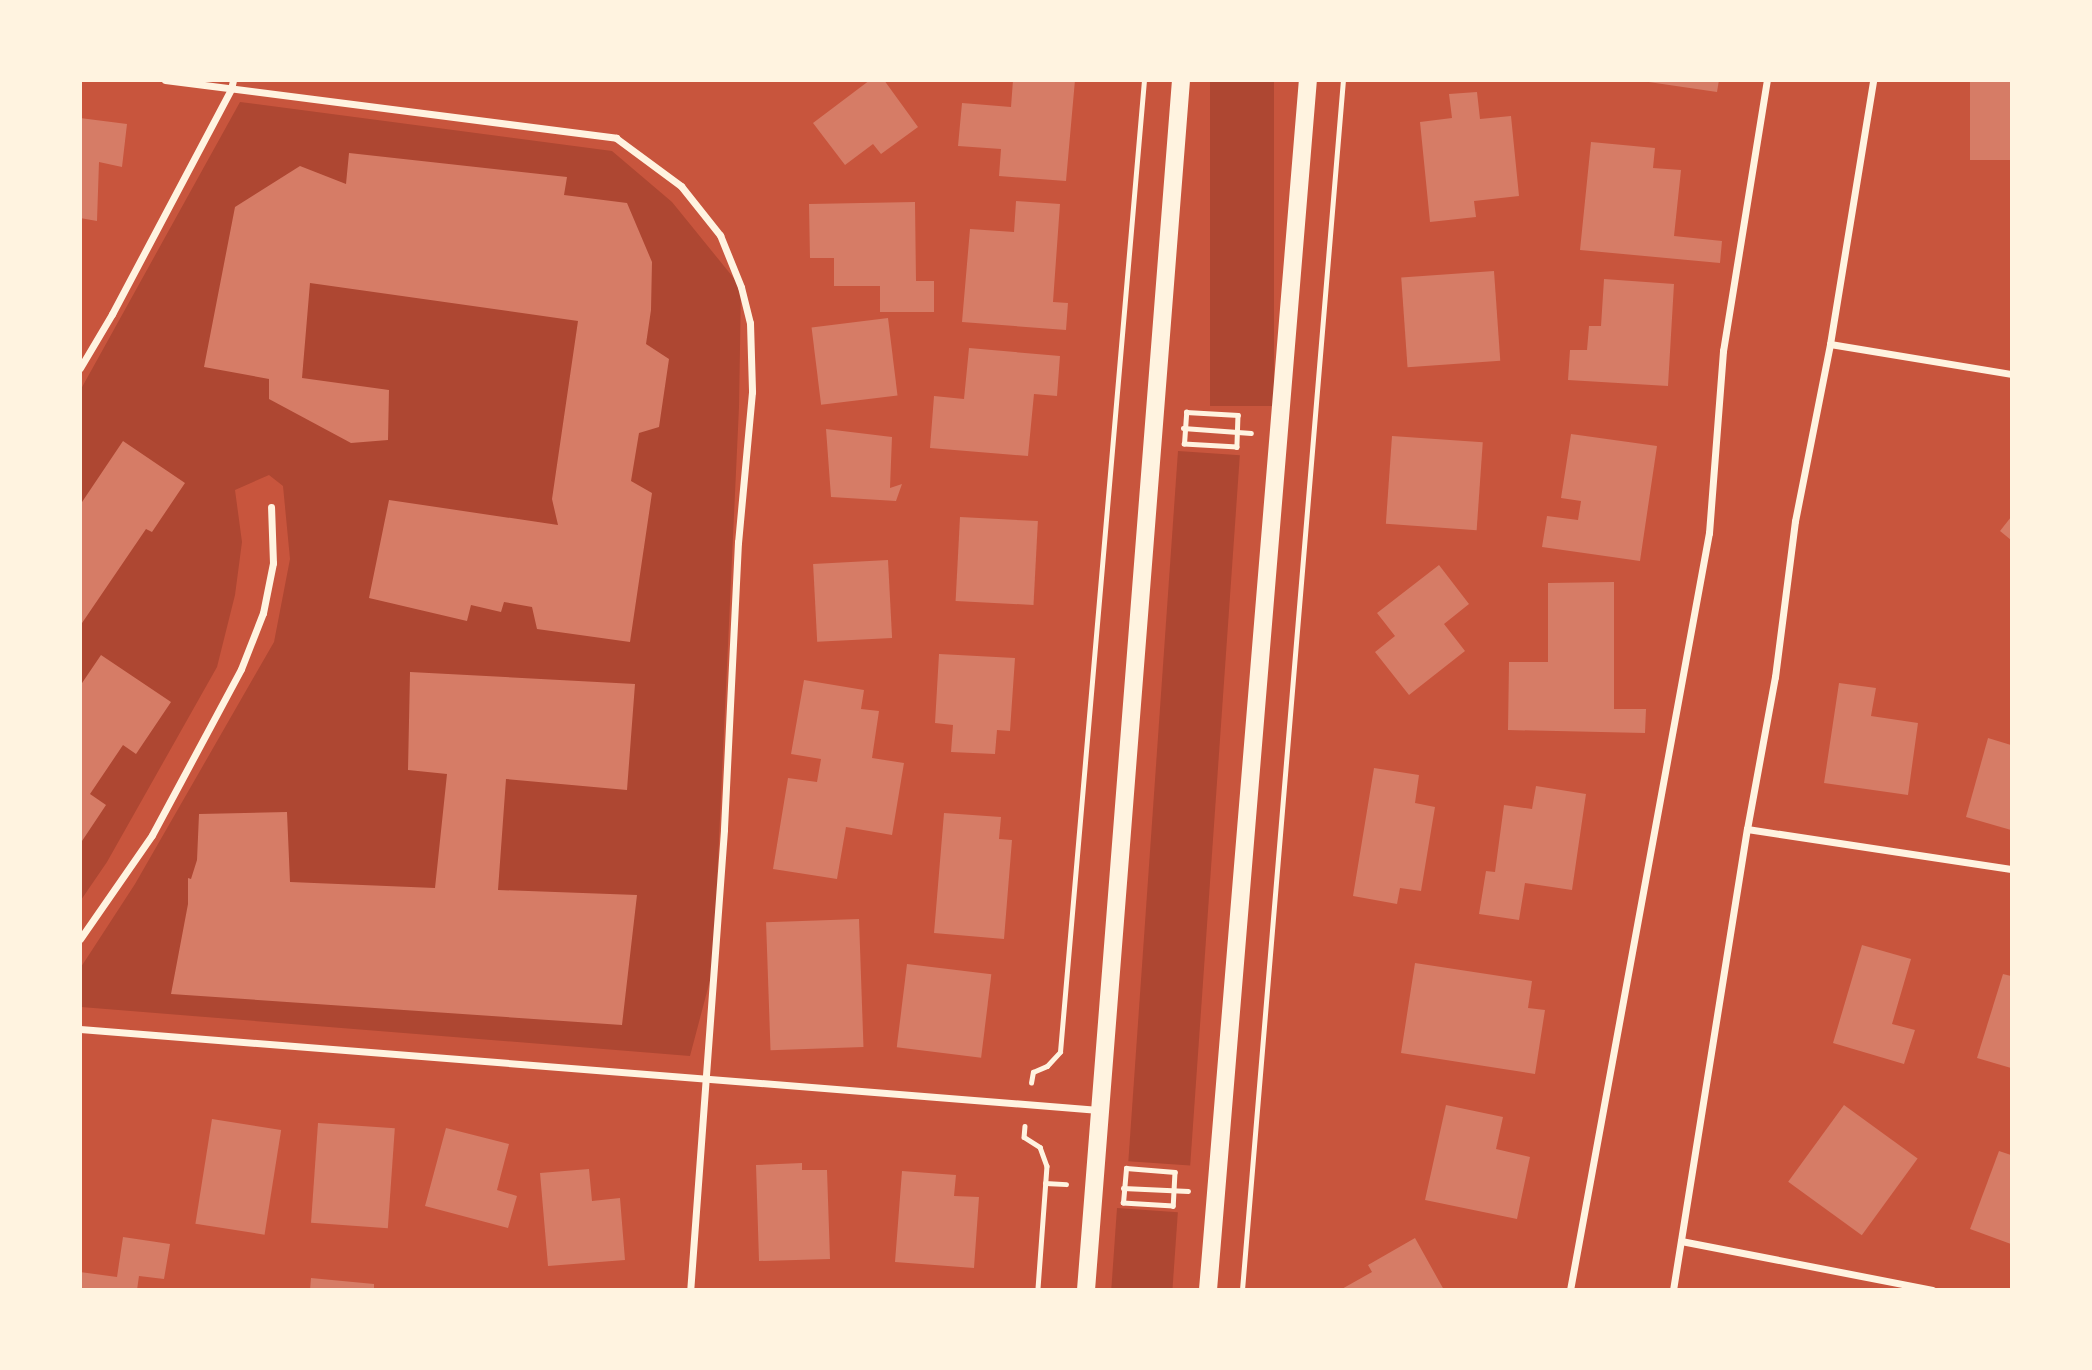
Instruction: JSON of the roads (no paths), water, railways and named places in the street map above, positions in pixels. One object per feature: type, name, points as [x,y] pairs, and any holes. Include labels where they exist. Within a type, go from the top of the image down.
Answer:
[{"type":"main road","points":[[1087,1290],[1181,80]]},
{"type":"main road","points":[[1208,1290],[1308,80]]},
{"type":"street","points":[[165,80],[232,85],[616,138],[681,186],[720,235],[741,287],[750,323],[752,392],[738,542],[724,830],[690,1290]]},
{"type":"street","points":[[1570,1290],[1709,533],[1723,351],[1767,80]]},
{"type":"street","points":[[1673,1290],[1747,829],[1775,677],[1795,521],[1830,344],[1873,80]]},
{"type":"street","points":[[80,368],[232,85]]},
{"type":"street","points":[[1830,344],[2011,374]]},
{"type":"street","points":[[80,939],[152,835],[241,669],[263,613],[273,563],[271,507]]},
{"type":"street","points":[[1747,829],[2011,869]]},
{"type":"street","points":[[80,1029],[1100,1110]]},
{"type":"street","points":[[1681,1241],[1932,1290]]}]
